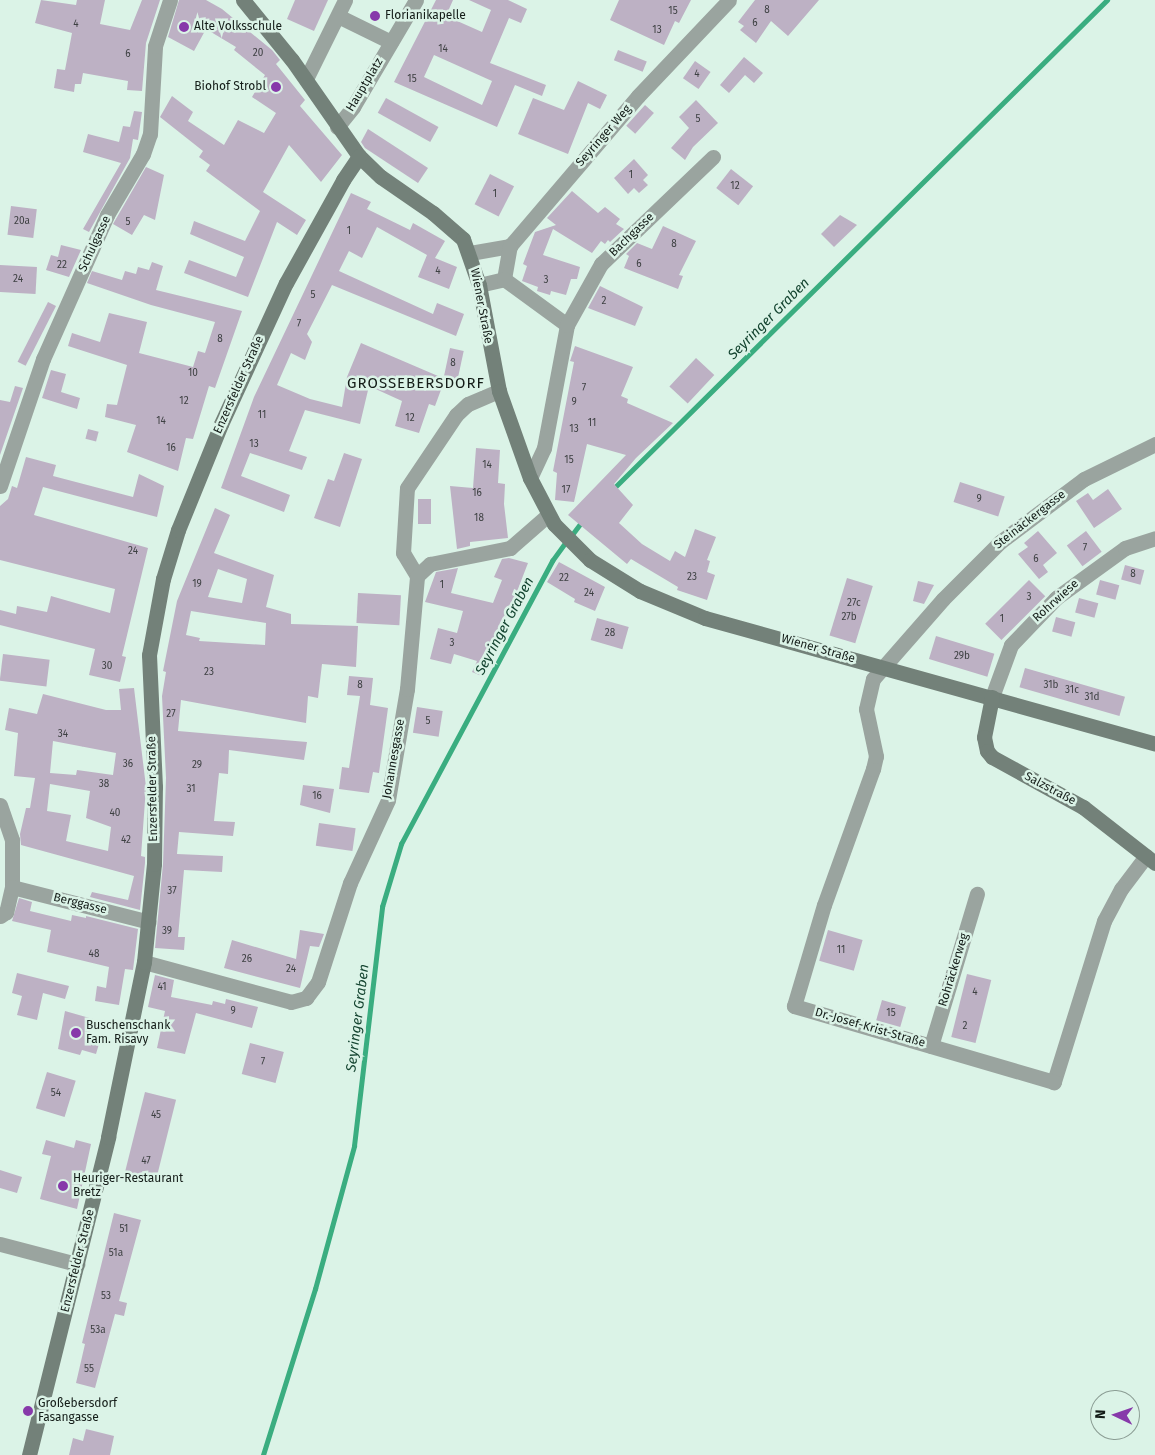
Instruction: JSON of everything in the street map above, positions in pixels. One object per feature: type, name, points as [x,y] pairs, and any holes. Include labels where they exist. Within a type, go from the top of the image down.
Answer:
[{"type":"street","name":"Schulgasse","points":[[0,486],[43,359],[107,215],[143,154],[150,134],[155,46],[170,0]]},
{"type":"street","name":"Wiener Straße","points":[[244,0],[306,79],[337,127],[359,156],[381,176],[456,231],[470,253],[479,285],[500,390],[530,478],[551,520],[575,548],[612,576],[673,606],[1155,744]]},
{"type":"street","points":[[306,79],[345,0]]},
{"type":"street","name":"Hauptplatz","points":[[337,127],[416,0]]},
{"type":"street","name":"Seyringer Weg","points":[[510,246],[638,96],[729,0]]},
{"type":"street","points":[[338,16],[391,42]]},
{"type":"street","name":"Enzersfelder Straße","points":[[30,1455],[78,1264],[144,962],[149,922],[155,787],[149,655],[163,580],[178,530],[221,424],[286,282],[359,156]]},
{"type":"street","name":"Bachgasse","points":[[567,325],[602,264],[713,157]]},
{"type":"street","points":[[470,253],[510,246],[504,280]]},
{"type":"street","points":[[479,285],[504,280],[567,325],[544,448],[530,478]]},
{"type":"street","points":[[500,390],[468,404],[456,415],[407,488],[403,554],[417,576],[430,564],[510,548],[551,520]]},
{"type":"street","name":"Steinäckergasse","points":[[886,668],[943,599],[1000,542],[1084,479],[1155,444]]},
{"type":"street","name":"Rohrwiese","points":[[992,697],[1011,645],[1056,598],[1125,548],[1155,538]]},
{"type":"street","name":"Johannesgasse","points":[[144,962],[291,1002],[306,998],[318,982],[350,883],[388,800],[406,689],[417,576]]},
{"type":"street","name":"Dr.-Josef-Krist-Straße","points":[[886,668],[873,679],[866,709],[876,756],[873,769],[824,905],[794,1006],[1054,1082],[1104,921],[1121,889],[1150,860]]},
{"type":"street","name":"Salzstraße","points":[[992,697],[984,737],[987,751],[992,757],[1083,807],[1150,860]]},
{"type":"street","points":[[0,805],[12,840],[12,887],[6,912],[0,916]]},
{"type":"street","name":"Berggasse","points":[[12,887],[149,922]]},
{"type":"street","name":"Rohräckerweg","points":[[931,1046],[978,894]]},
{"type":"street","points":[[0,1244],[78,1264]]},
{"type":"building","points":[[41,0],[76,5],[77,0],[105,0],[100,24],[130,30],[142,0],[160,0],[146,43],[142,91],[127,90],[128,81],[83,73],[81,84],[75,84],[74,92],[54,88],[57,69],[65,70],[72,33],[35,23]]},
{"type":"building","points":[[179,0],[206,0],[222,9],[272,50],[280,60],[276,64],[305,100],[300,106],[342,155],[321,182],[289,145],[263,192],[306,220],[297,235],[277,222],[248,297],[184,273],[189,260],[236,277],[244,257],[190,234],[194,221],[245,241],[260,211],[206,171],[210,165],[199,157],[203,151],[160,117],[172,96],[193,112],[188,121],[224,145],[238,120],[264,133],[276,113],[252,97],[265,75],[234,50],[236,47],[206,29],[194,51],[168,37]]},
{"type":"building","points":[[295,0],[328,0],[314,31],[287,19]]},
{"type":"building","points":[[436,0],[453,0],[446,16],[482,32],[491,10],[469,0],[508,0],[527,9],[521,23],[509,18],[490,63],[546,85],[542,96],[515,85],[497,127],[394,82]],"holes":[[[434,55],[492,81],[482,105],[424,77]]]},
{"type":"building","points":[[619,0],[691,0],[679,23],[675,21],[664,45],[610,20]]},
{"type":"building","points":[[755,0],[819,0],[788,36],[771,21],[756,43],[740,30],[744,26],[738,22]]},
{"type":"building","points":[[618,50],[647,62],[643,72],[614,60]]},
{"type":"building","points":[[744,57],[763,73],[754,83],[745,75],[729,93],[720,85]]},
{"type":"building","points":[[695,61],[711,72],[699,89],[683,78]]},
{"type":"building","points":[[578,81],[607,95],[600,109],[588,103],[568,154],[518,134],[533,98],[564,110]]},
{"type":"building","points":[[386,98],[438,127],[430,142],[378,113]]},
{"type":"building","points":[[696,100],[718,123],[693,147],[685,160],[671,148],[689,128],[679,117]]},
{"type":"building","points":[[645,105],[654,113],[635,134],[626,126]]},
{"type":"building","points":[[134,111],[142,112],[138,140],[133,139],[130,158],[89,232],[83,229],[121,163],[83,152],[88,134],[119,142],[123,126],[130,127]]},
{"type":"building","points":[[368,129],[428,168],[418,183],[365,148],[361,142]]},
{"type":"building","points":[[634,159],[648,175],[643,180],[648,185],[639,193],[634,188],[628,194],[614,178]]},
{"type":"building","points":[[146,167],[164,175],[155,220],[144,215],[132,235],[113,224]]},
{"type":"building","points":[[731,169],[753,186],[738,205],[716,188]]},
{"type":"building","points":[[490,174],[514,186],[499,217],[475,204]]},
{"type":"building","points":[[572,191],[598,213],[605,207],[620,219],[616,224],[624,229],[610,242],[608,240],[605,244],[601,241],[592,253],[553,229],[543,255],[580,267],[577,279],[571,279],[566,295],[551,291],[550,295],[537,291],[538,287],[522,281],[527,266],[523,264],[535,232],[556,225],[547,218]]},
{"type":"building","points":[[351,193],[371,202],[367,209],[410,230],[413,223],[445,241],[435,258],[457,267],[449,289],[418,277],[427,255],[377,227],[362,258],[349,251],[339,271],[433,314],[437,303],[464,314],[456,336],[332,285],[307,334],[312,342],[305,360],[291,353],[277,385],[310,399],[342,407],[347,377],[361,343],[445,379],[435,406],[429,404],[419,433],[395,426],[402,401],[369,386],[360,424],[305,410],[289,451],[307,457],[302,470],[250,453],[241,476],[290,495],[284,512],[221,488],[254,397]]},
{"type":"building","points":[[11,206],[37,209],[33,238],[7,235]]},
{"type":"building","points":[[840,215],[857,225],[834,247],[821,234]]},
{"type":"building","points":[[663,226],[696,241],[679,275],[683,276],[678,289],[624,268],[629,256],[626,254],[637,243],[652,249]]},
{"type":"building","points":[[61,245],[81,250],[69,277],[46,270],[51,255],[58,257]]},
{"type":"building","points":[[152,262],[163,266],[156,290],[242,311],[215,388],[209,386],[193,439],[186,438],[178,471],[127,452],[136,425],[105,417],[107,404],[117,405],[127,365],[68,346],[72,333],[100,342],[109,313],[147,322],[139,353],[193,367],[198,351],[205,353],[215,322],[151,305],[87,283],[92,271],[122,280],[125,271],[136,274],[138,267],[149,270]]},
{"type":"building","points":[[0,265],[37,267],[36,294],[0,292]]},
{"type":"building","points":[[600,286],[643,307],[635,326],[588,308]]},
{"type":"building","points":[[48,302],[56,306],[26,366],[18,362]]},
{"type":"building","points":[[575,346],[633,367],[621,396],[628,399],[627,403],[673,423],[636,458],[614,484],[633,505],[619,523],[642,544],[670,561],[675,551],[685,557],[695,529],[716,537],[707,560],[710,561],[707,572],[715,575],[707,600],[677,590],[678,587],[631,559],[627,564],[568,515],[626,455],[587,444],[574,502],[555,500],[557,473],[553,471],[574,362],[570,361]]},
{"type":"building","points":[[450,348],[464,351],[457,380],[444,377]]},
{"type":"building","points":[[696,358],[714,375],[688,404],[669,387]]},
{"type":"building","points":[[51,370],[66,374],[61,392],[80,398],[77,409],[42,398]]},
{"type":"building","points":[[15,386],[23,388],[0,455],[0,400],[10,402]]},
{"type":"building","points":[[88,429],[99,432],[96,442],[85,439]]},
{"type":"building","points":[[476,448],[500,450],[498,483],[505,484],[504,504],[508,538],[470,542],[470,546],[457,549],[450,486],[473,488]]},
{"type":"building","points":[[344,453],[362,459],[340,527],[314,518],[328,479],[334,481]]},
{"type":"building","points":[[26,457],[56,465],[53,476],[133,497],[139,474],[164,486],[157,517],[43,487],[34,515],[148,548],[122,656],[126,657],[120,682],[89,675],[95,649],[0,625],[0,610],[16,614],[17,606],[47,612],[51,596],[110,613],[115,589],[0,560],[0,506],[8,499],[12,486],[17,488]]},
{"type":"building","points":[[960,482],[1005,497],[998,516],[954,502]]},
{"type":"building","points":[[1108,489],[1122,509],[1094,528],[1076,501],[1088,493],[1093,500]]},
{"type":"building","points":[[418,499],[431,499],[431,524],[418,524]]},
{"type":"building","points":[[215,508],[230,515],[214,553],[274,575],[266,607],[291,614],[291,624],[358,626],[356,667],[322,664],[318,698],[308,696],[306,723],[181,700],[178,731],[307,742],[304,760],[229,750],[228,774],[219,773],[214,821],[235,822],[233,836],[179,832],[177,854],[223,856],[222,872],[184,870],[178,937],[185,937],[184,950],[155,948],[163,864],[166,778],[162,696],[166,672],[163,671],[177,601]],"holes":[[[218,569],[247,579],[242,603],[208,597]],[[191,611],[266,623],[265,645],[199,641],[200,638],[186,635]]]},
{"type":"building","points":[[1038,531],[1057,553],[1043,565],[1048,572],[1039,579],[1018,554],[1028,547],[1024,543]]},
{"type":"building","points":[[1086,531],[1102,552],[1082,566],[1067,545]]},
{"type":"building","points":[[509,558],[528,563],[484,677],[472,672],[477,661],[454,654],[451,664],[430,659],[438,628],[457,633],[463,611],[425,602],[436,572],[458,568],[451,593],[493,603],[502,580],[494,577],[502,559]]},
{"type":"building","points":[[559,562],[605,587],[595,611],[574,602],[575,599],[547,582]]},
{"type":"building","points":[[1125,565],[1144,570],[1140,585],[1121,579]]},
{"type":"building","points":[[847,578],[873,586],[855,643],[829,635]]},
{"type":"building","points":[[1029,580],[1045,596],[1001,640],[985,624]]},
{"type":"building","points":[[1100,580],[1119,585],[1115,600],[1096,594]]},
{"type":"building","points":[[918,581],[934,585],[924,604],[913,601]]},
{"type":"building","points":[[358,593],[401,595],[399,625],[356,623]]},
{"type":"building","points":[[1079,598],[1098,603],[1094,618],[1075,612]]},
{"type":"building","points":[[1056,617],[1075,622],[1071,637],[1052,631]]},
{"type":"building","points":[[597,618],[629,627],[622,649],[591,640]]},
{"type":"building","points":[[936,636],[994,654],[987,677],[929,659]]},
{"type":"building","points":[[3,654],[50,660],[46,687],[0,681]]},
{"type":"building","points":[[1025,668],[1125,697],[1119,716],[1019,687]]},
{"type":"building","points":[[349,676],[373,678],[370,705],[388,708],[379,773],[373,772],[369,793],[339,789],[342,767],[349,768],[360,696],[347,695]]},
{"type":"building","points":[[134,688],[146,787],[141,856],[145,857],[145,863],[140,910],[90,897],[92,892],[128,900],[134,876],[21,845],[20,834],[26,808],[30,808],[35,778],[14,776],[18,733],[5,730],[9,708],[37,714],[43,694],[106,710],[121,710],[119,689]],"holes":[[[53,741],[116,753],[113,775],[77,770],[76,775],[50,773]],[[50,784],[90,791],[86,818],[111,827],[108,851],[66,841],[71,815],[47,811]]]},
{"type":"building","points":[[417,707],[443,711],[439,737],[413,733]]},
{"type":"building","points":[[303,785],[334,789],[330,813],[300,805]]},
{"type":"building","points":[[319,823],[356,828],[352,851],[316,846]]},
{"type":"building","points":[[19,898],[32,902],[30,911],[71,921],[72,915],[86,918],[86,916],[138,929],[133,970],[125,969],[119,1005],[95,1001],[97,986],[106,988],[109,967],[47,952],[51,930],[12,921]]},
{"type":"building","points":[[300,930],[324,934],[319,947],[310,946],[300,988],[224,968],[232,940],[296,959]]},
{"type":"building","points":[[828,930],[863,940],[854,971],[819,961]]},
{"type":"building","points":[[17,973],[69,986],[65,999],[43,993],[37,1020],[17,1015],[22,996],[12,993]]},
{"type":"building","points":[[967,974],[991,980],[976,1043],[951,1037]]},
{"type":"building","points":[[155,975],[174,980],[171,997],[212,1005],[213,1001],[225,1004],[226,999],[258,1007],[252,1028],[196,1013],[185,1054],[157,1048],[165,1011],[148,1007]]},
{"type":"building","points":[[882,1000],[906,1007],[900,1027],[876,1020]]},
{"type":"building","name":"Buschenschank Fam. Risavy","points":[[65,1011],[93,1019],[89,1033],[101,1037],[96,1054],[82,1050],[80,1055],[58,1049]]},
{"type":"building","points":[[250,1043],[284,1052],[276,1083],[242,1074]]},
{"type":"building","points":[[47,1072],[76,1081],[65,1117],[36,1108]]},
{"type":"building","points":[[145,1092],[176,1100],[156,1180],[125,1173]]},
{"type":"building","points":[[46,1140],[74,1148],[76,1140],[91,1144],[77,1209],[40,1199],[51,1156],[42,1154]]},
{"type":"building","points":[[0,1170],[22,1177],[17,1193],[0,1188]]},
{"type":"building","points":[[114,1213],[141,1220],[119,1301],[127,1303],[124,1316],[115,1314],[95,1388],[76,1383],[85,1344],[82,1343]]},
{"type":"building","points":[[86,1429],[114,1436],[110,1455],[69,1455],[73,1438],[83,1441]]},
{"type":"waterway","name":"Seyringer Graben","points":[[613,489],[1107,0]]},
{"type":"waterway","name":"Seyringer Graben","points":[[571,536],[583,520]]},
{"type":"waterway","name":"Seyringer Graben","points":[[263,1455],[315,1289],[354,1146],[382,907],[401,844],[552,561],[566,542]]},
{"type":"place","name":"Florianikapelle","points":[[375,16]]},
{"type":"place","name":"Alte Volksschule","points":[[184,27]]},
{"type":"place","name":"Biohof Strobl","points":[[276,87]]},
{"type":"place","name":"Buschenschank Fam. Risavy","points":[[76,1033]]},
{"type":"place","name":"Heuriger-Restaurant Bretz","points":[[63,1186]]},
{"type":"place","name":"Großebersdorf Fasangasse","points":[[28,1411]]},
{"type":"district","name":"GROSSEBERSDORF","points":[[416,384]]}]
